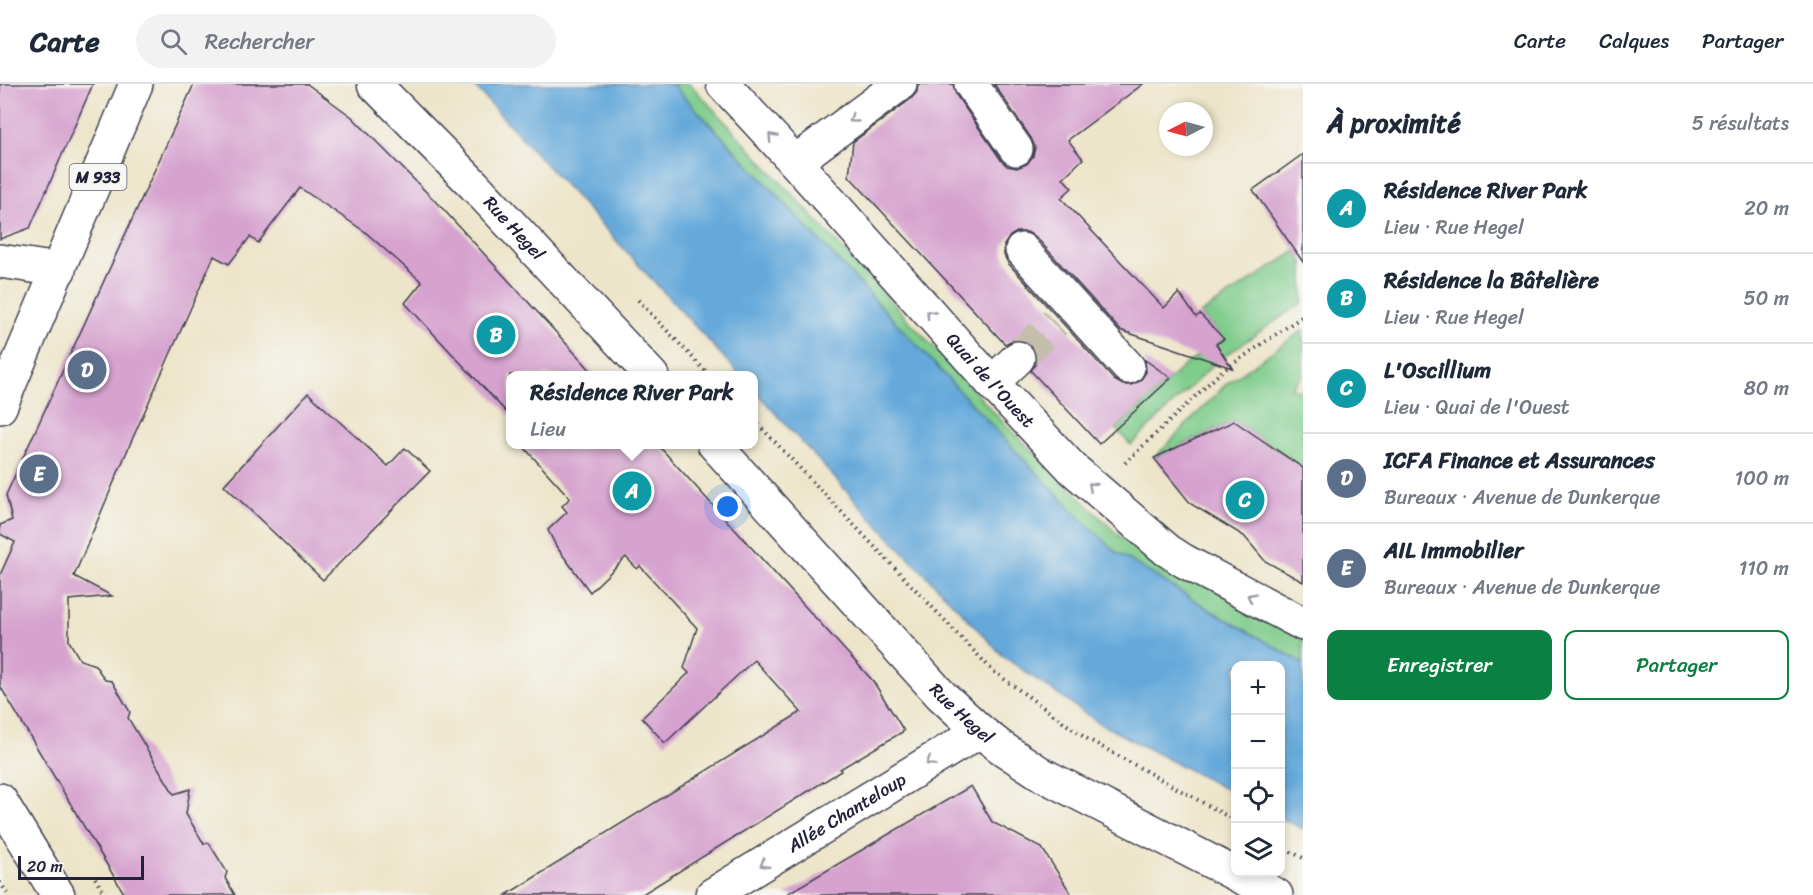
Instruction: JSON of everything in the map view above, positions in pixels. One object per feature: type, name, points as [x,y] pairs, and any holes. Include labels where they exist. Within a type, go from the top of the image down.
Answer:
[{"type":"street","name":"M 933","points":[[0,407],[136,84]]},
{"type":"street","name":"Rue Hegel","points":[[374,84],[474,184],[648,371]]},
{"type":"street","name":"Quai de l'Ouest","points":[[723,84],[992,383],[1096,491],[1176,556],[1303,624]]},
{"type":"street","points":[[795,162],[900,84]]},
{"type":"street","points":[[971,84],[1016,149]]},
{"type":"street","points":[[1022,250],[1064,314],[1128,367]]},
{"type":"street","points":[[0,261],[59,270]]},
{"type":"street","points":[[992,383],[1018,357]]},
{"type":"street","name":"Rue Hegel","points":[[719,449],[941,696],[980,731],[1043,775],[1276,895]]},
{"type":"street","name":"Allée Chanteloup","points":[[712,895],[980,731]]},
{"type":"street","points":[[0,800],[58,895]]},
{"type":"path","points":[[1096,491],[1221,372],[1303,316]]},
{"type":"path","points":[[758,425],[993,671],[1084,737],[1231,818]]},
{"type":"path","points":[[1285,848],[1303,858]]},
{"type":"path","points":[[0,882],[8,895]]},
{"type":"green space","points":[[672,84],[690,84],[1000,419],[1119,536],[1303,637],[1303,663],[1205,607],[1116,552],[1009,444]]},
{"type":"green space","points":[[1296,251],[1303,261],[1303,302],[1216,362],[1131,445],[1116,429],[1186,364],[1223,340],[1200,314]]},
{"type":"green space","points":[[1303,330],[1303,375],[1291,388],[1303,392],[1303,468],[1234,421],[1154,458],[1226,384]]},
{"type":"water","points":[[472,84],[672,84],[1009,444],[1116,552],[1205,607],[1303,663],[1303,829],[1285,820],[1285,661],[1231,661],[1231,792],[1099,723],[1004,657],[875,522],[758,394],[758,371],[736,371]]},
{"type":"building","points":[[0,84],[93,84],[30,228],[0,239]]},
{"type":"building","points":[[194,84],[307,84],[352,117],[443,209],[591,371],[506,371],[506,412],[405,303],[422,282],[364,231],[300,188],[258,243],[250,237],[229,264],[214,256],[74,576],[112,596],[69,600],[69,641],[80,660],[95,665],[105,680],[112,681],[130,712],[128,718],[174,794],[190,789],[186,814],[204,844],[209,843],[227,872],[225,878],[235,895],[125,895],[0,686],[0,575],[15,542],[0,534],[0,525],[12,520],[6,495]]},
{"type":"building","points":[[918,84],[953,84],[956,95],[1001,160],[1007,166],[1017,168],[1027,164],[1033,156],[1035,147],[994,84],[1143,84],[1068,140],[1083,159],[1063,178],[1072,188],[1061,198],[1164,308],[1179,293],[1196,317],[1200,314],[1224,339],[1216,344],[1232,368],[1120,330],[1036,237],[1027,232],[1017,232],[1010,236],[1004,245],[1004,255],[1008,263],[1114,380],[1123,385],[1131,385],[1140,381],[1146,372],[1145,360],[1171,378],[1099,444],[1031,371],[1036,363],[1036,354],[1032,345],[1023,340],[1013,340],[1005,344],[849,176],[853,142],[911,99],[917,92]]},
{"type":"building","points":[[1303,154],[1303,262],[1253,190]]},
{"type":"building","points":[[308,393],[388,466],[405,448],[430,471],[323,580],[224,485]]},
{"type":"building","points":[[1234,421],[1303,468],[1303,582],[1265,561],[1244,536],[1191,504],[1154,458]]},
{"type":"building","points":[[526,449],[662,449],[873,681],[904,731],[641,895],[506,895],[801,712],[754,660],[665,743],[642,718],[689,673],[684,668],[697,628],[640,566],[637,569],[626,557],[590,592],[556,546],[548,530],[567,512],[562,506],[570,498]]},
{"type":"building","points":[[971,786],[992,822],[1042,848],[1072,895],[785,895]]},
{"type":"tunnel","points":[[1018,358],[1055,322]]},
{"type":"place","name":"Résidence la Bâtelière","points":[[496,335]]},
{"type":"place","name":"ICFA Finance et Assurances","points":[[87,370]]},
{"type":"place","name":"AIL Immobilier","points":[[39,474]]},
{"type":"place","name":"Résidence River Park","points":[[632,491]]},
{"type":"place","name":"L'Oscillium","points":[[1245,500]]}]
